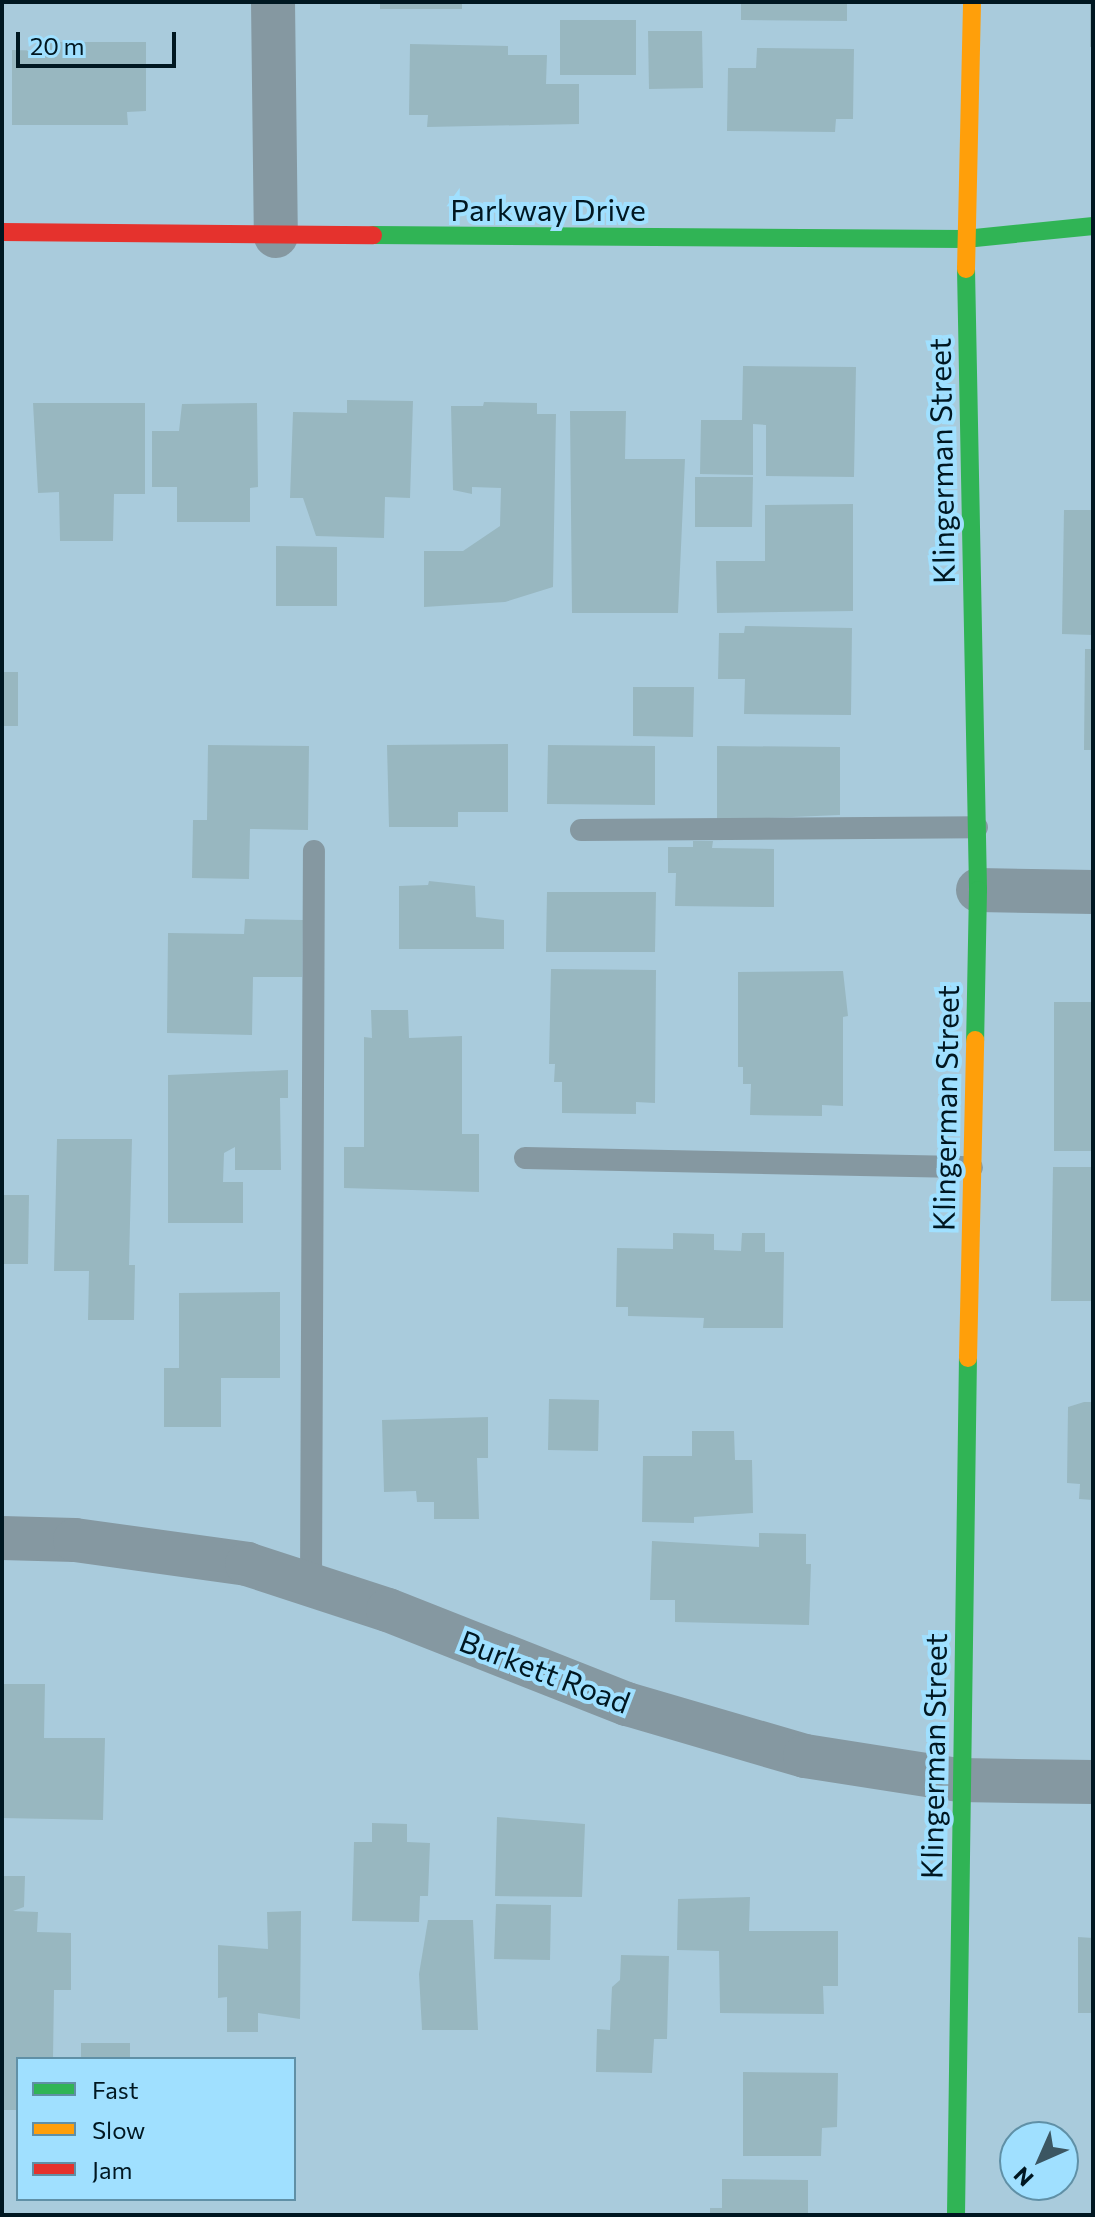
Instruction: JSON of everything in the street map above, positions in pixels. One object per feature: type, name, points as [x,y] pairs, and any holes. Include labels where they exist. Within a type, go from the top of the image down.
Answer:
[{"type":"street","points":[[273,2],[276,236]]},
{"type":"street","name":"Klingerman Street","points":[[956,2215],[959,1780],[978,890],[965,239],[972,2]]},
{"type":"street","name":"Parkway Drive","points":[[2,232],[965,239],[1093,226]]},
{"type":"street","points":[[978,890],[1093,892]]},
{"type":"street","name":"Burkett Road","points":[[2,1538],[75,1540],[220,1560],[311,1584],[627,1704],[805,1756],[959,1780],[1093,1782]]},
{"type":"lane","points":[[581,830],[977,827]]},
{"type":"lane","points":[[311,1584],[314,851]]},
{"type":"lane","points":[[525,1158],[972,1167]]},
{"type":"building","points":[[380,2],[462,2],[462,9],[380,9]]},
{"type":"building","points":[[741,2],[847,2],[847,21],[741,20]]},
{"type":"building","points":[[1090,2],[1093,2],[1093,47],[1090,47]]},
{"type":"building","points":[[560,20],[636,20],[636,75],[560,75]]},
{"type":"building","points":[[648,31],[702,31],[703,88],[649,89]]},
{"type":"building","points":[[47,42],[146,42],[146,111],[127,112],[128,125],[12,125],[12,50],[48,51]]},
{"type":"building","points":[[410,44],[508,46],[508,55],[547,55],[546,84],[579,84],[579,124],[427,127],[428,115],[409,115]]},
{"type":"building","points":[[757,48],[854,49],[853,119],[836,119],[835,132],[727,131],[728,68],[756,68]]},
{"type":"building","points":[[743,366],[856,367],[854,477],[766,476],[766,425],[753,424],[753,475],[700,474],[701,420],[742,420]]},
{"type":"building","points":[[347,400],[413,401],[410,498],[385,497],[384,538],[316,536],[303,498],[290,498],[293,412],[347,413]]},
{"type":"building","points":[[484,402],[537,403],[537,414],[556,414],[553,587],[505,602],[424,607],[424,551],[463,551],[500,526],[501,488],[472,487],[472,494],[453,490],[451,406],[483,406]]},
{"type":"building","points":[[33,403],[145,403],[145,494],[114,494],[113,541],[60,541],[59,492],[38,493]]},
{"type":"building","points":[[257,403],[258,487],[250,488],[250,522],[177,522],[177,487],[152,487],[152,431],[179,431],[182,404]]},
{"type":"building","points":[[570,411],[626,411],[625,459],[685,459],[678,613],[572,613]]},
{"type":"building","points":[[695,477],[753,477],[752,527],[695,527]]},
{"type":"building","points":[[853,504],[853,611],[717,613],[716,561],[765,561],[765,505]]},
{"type":"building","points":[[1064,510],[1093,510],[1093,635],[1062,634]]},
{"type":"building","points":[[276,546],[337,547],[337,606],[276,606]]},
{"type":"building","points":[[745,626],[852,628],[851,715],[744,714],[745,679],[718,679],[719,633],[744,633]]},
{"type":"building","points":[[1085,649],[1093,649],[1093,750],[1084,750]]},
{"type":"building","points":[[2,672],[18,672],[18,726],[2,726]]},
{"type":"building","points":[[633,687],[694,687],[693,737],[633,736]]},
{"type":"building","points":[[508,744],[508,812],[458,812],[458,827],[389,827],[387,745]]},
{"type":"building","points":[[208,745],[309,746],[308,830],[250,829],[249,879],[192,878],[193,820],[207,820]]},
{"type":"building","points":[[548,745],[655,746],[655,805],[547,804]]},
{"type":"building","points":[[717,746],[840,747],[840,815],[717,820]]},
{"type":"building","points":[[693,841],[713,841],[712,848],[774,849],[774,907],[675,906],[676,873],[668,873],[668,847],[693,847]]},
{"type":"building","points":[[429,881],[475,886],[476,917],[504,920],[504,949],[399,949],[399,886],[428,885]]},
{"type":"building","points":[[547,892],[656,892],[655,952],[546,952]]},
{"type":"building","points":[[245,919],[303,920],[302,977],[253,977],[252,1035],[167,1033],[168,933],[244,934]]},
{"type":"building","points":[[551,969],[656,970],[655,1103],[636,1102],[636,1114],[562,1113],[562,1082],[554,1082],[555,1064],[549,1064]]},
{"type":"building","points":[[843,971],[848,1016],[843,1017],[843,1106],[822,1105],[822,1116],[750,1115],[751,1084],[743,1084],[743,1067],[738,1067],[738,972]]},
{"type":"building","points":[[1054,1002],[1093,1002],[1093,1151],[1054,1151]]},
{"type":"building","points":[[371,1010],[408,1010],[409,1038],[462,1036],[462,1134],[479,1134],[479,1192],[344,1188],[344,1147],[364,1147],[364,1037],[372,1038]]},
{"type":"building","points":[[288,1070],[288,1098],[280,1098],[281,1170],[235,1170],[235,1147],[224,1153],[223,1182],[243,1182],[243,1223],[168,1223],[168,1075]]},
{"type":"building","points":[[57,1139],[132,1139],[129,1265],[135,1265],[134,1320],[88,1320],[89,1271],[54,1271]]},
{"type":"building","points":[[1053,1167],[1093,1167],[1093,1301],[1051,1301]]},
{"type":"building","points":[[2,1195],[29,1195],[28,1264],[2,1264]]},
{"type":"building","points":[[673,1233],[714,1234],[714,1250],[741,1251],[742,1233],[765,1233],[765,1252],[784,1252],[783,1328],[703,1328],[704,1318],[628,1316],[628,1307],[616,1307],[617,1248],[673,1249]]},
{"type":"building","points":[[280,1292],[280,1378],[221,1378],[221,1427],[164,1427],[164,1368],[179,1368],[179,1293]]},
{"type":"building","points":[[549,1399],[599,1400],[598,1451],[548,1450]]},
{"type":"building","points":[[1093,1402],[1093,1500],[1079,1499],[1080,1484],[1067,1483],[1068,1407]]},
{"type":"building","points":[[488,1417],[488,1458],[477,1458],[479,1519],[434,1519],[434,1502],[417,1502],[416,1491],[384,1492],[382,1420]]},
{"type":"building","points":[[692,1431],[734,1431],[735,1460],[752,1460],[753,1513],[694,1517],[694,1523],[642,1522],[643,1456],[692,1456]]},
{"type":"building","points":[[759,1533],[806,1534],[806,1564],[811,1564],[809,1625],[675,1622],[675,1600],[650,1600],[652,1541],[759,1547]]},
{"type":"building","points":[[2,1684],[45,1684],[44,1738],[105,1738],[103,1820],[2,1818]]},
{"type":"building","points":[[497,1817],[585,1824],[582,1897],[495,1896]]},
{"type":"building","points":[[372,1823],[407,1824],[407,1842],[430,1843],[428,1896],[420,1896],[419,1922],[352,1921],[354,1842],[372,1842]]},
{"type":"building","points":[[2,1876],[25,1876],[24,1907],[13,1911],[38,1912],[37,1932],[71,1933],[71,1990],[54,1990],[53,2057],[16,2057],[16,2110],[2,2110]]},
{"type":"building","points":[[750,1897],[749,1931],[838,1931],[838,1986],[823,1986],[824,2014],[720,2013],[719,1951],[677,1950],[678,1899]]},
{"type":"building","points":[[496,1904],[551,1905],[550,1960],[494,1959]]},
{"type":"building","points":[[301,1911],[300,2019],[258,2013],[258,2032],[227,2032],[227,1997],[218,1998],[218,1945],[268,1949],[267,1912]]},
{"type":"building","points":[[428,1920],[473,1920],[478,2030],[422,2030],[419,1974]]},
{"type":"building","points":[[1078,1937],[1093,1938],[1093,2013],[1078,2013]]},
{"type":"building","points":[[621,1955],[669,1956],[667,2039],[654,2039],[652,2073],[596,2072],[597,2029],[610,2030],[612,1987],[620,1980]]},
{"type":"building","points":[[81,2043],[130,2043],[130,2057],[81,2057]]},
{"type":"building","points":[[743,2072],[838,2073],[837,2127],[822,2128],[821,2156],[743,2156]]},
{"type":"building","points":[[722,2179],[808,2180],[808,2215],[710,2215],[710,2208],[722,2208]]},
{"type":"traffic: fast","points":[[373,235],[965,239],[1093,226]]},
{"type":"traffic: fast","points":[[966,269],[978,890],[975,1040]]},
{"type":"traffic: fast","points":[[956,2215],[968,1358]]},
{"type":"traffic: slow","points":[[966,269],[972,2]]},
{"type":"traffic: slow","points":[[968,1358],[975,1040]]},
{"type":"traffic: jam","points":[[2,232],[373,235]]}]
